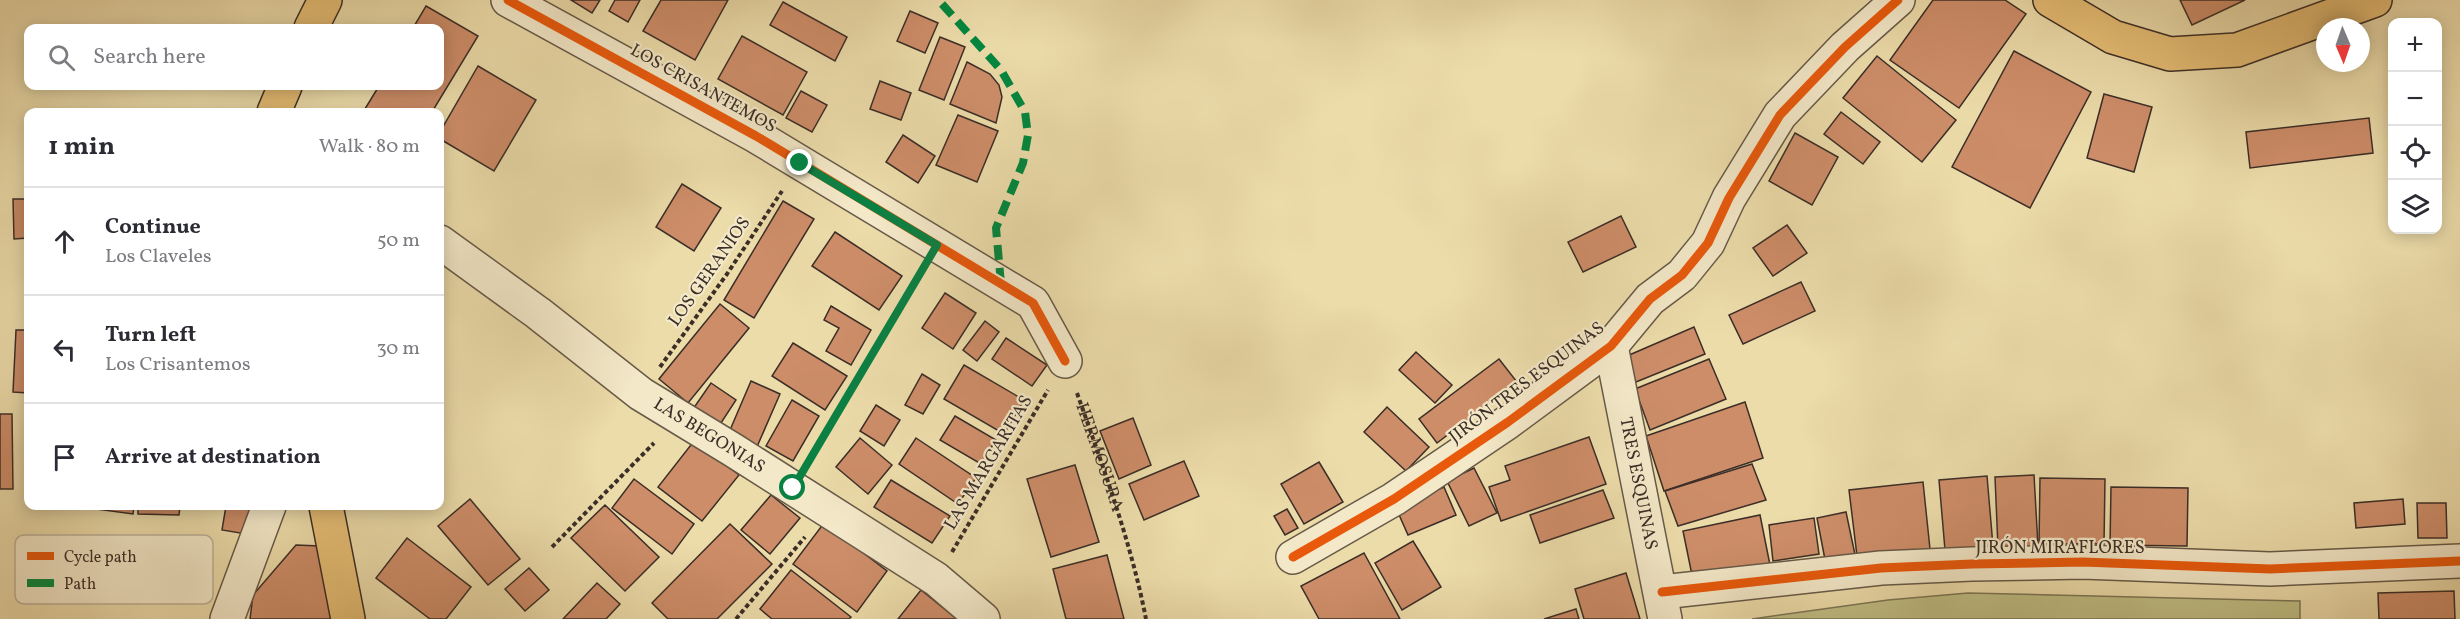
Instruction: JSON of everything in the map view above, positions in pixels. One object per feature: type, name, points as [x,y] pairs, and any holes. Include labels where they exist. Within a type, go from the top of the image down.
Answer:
[{"type":"main road","points":[[313,24],[325,0]]},
{"type":"main road","points":[[2050,0],[2113,37],[2170,54],[2237,50],[2374,0]]},
{"type":"main road","points":[[276,108],[283,90]]},
{"type":"main road","points":[[327,510],[348,619]]},
{"type":"street","name":"LOS CRISANTEMOS","points":[[508,0],[746,130],[1033,303],[1065,361]]},
{"type":"street","name":"JIRÓN TRES ESQUINAS","points":[[1293,557],[1394,499],[1508,422],[1611,346],[1650,299],[1682,275],[1708,243],[1729,198],[1780,115],[1845,47],[1898,0]]},
{"type":"street","name":"LAS BEGONIAS","points":[[444,245],[538,313],[640,394],[936,579],[983,619]]},
{"type":"street","name":"TRES ESQUINAS","points":[[1611,346],[1663,605]]},
{"type":"street","points":[[227,619],[268,510]]},
{"type":"street","name":"JIRÓN MIRAFLORES","points":[[1663,605],[1881,568],[2083,562],[2270,569],[2460,561]]},
{"type":"path","points":[[793,488],[937,245]]},
{"type":"path","points":[[552,547],[679,418]]},
{"type":"path","points":[[736,619],[827,510]]},
{"type":"shaded area","points":[[1968,593],[2300,601],[2300,619],[1752,619],[1888,600]]},
{"type":"building","points":[[571,0],[600,0],[592,13]]},
{"type":"building","points":[[615,0],[640,0],[628,22],[609,11]]},
{"type":"building","points":[[661,0],[728,0],[695,60],[643,31]]},
{"type":"building","points":[[1933,0],[2005,0],[2026,14],[1959,108],[1890,60]]},
{"type":"building","points":[[2180,0],[2245,0],[2192,25]]},
{"type":"building","points":[[783,2],[847,37],[835,61],[770,25]]},
{"type":"building","points":[[426,6],[478,36],[434,108],[365,108],[377,90],[444,90],[444,24],[415,24]]},
{"type":"building","points":[[910,11],[938,23],[925,53],[897,41]]},
{"type":"building","points":[[742,36],[807,72],[783,115],[718,79]]},
{"type":"building","points":[[940,37],[965,47],[944,100],[919,90]]},
{"type":"building","points":[[2014,51],[2091,92],[2030,208],[1952,167]]},
{"type":"building","points":[[1877,56],[1956,120],[1922,162],[1843,98]]},
{"type":"building","points":[[967,62],[990,74],[999,85],[1002,97],[996,123],[950,104]]},
{"type":"building","points":[[478,66],[536,100],[494,171],[444,141],[444,125]]},
{"type":"building","points":[[880,81],[911,93],[901,120],[870,109]]},
{"type":"building","points":[[801,91],[827,105],[812,132],[786,118]]},
{"type":"building","points":[[2104,94],[2152,107],[2134,172],[2087,158]]},
{"type":"building","points":[[1841,112],[1880,142],[1863,164],[1824,134]]},
{"type":"building","points":[[958,115],[998,131],[977,182],[936,165]]},
{"type":"building","points":[[2369,118],[2373,153],[2250,168],[2246,132]]},
{"type":"building","points":[[1795,133],[1838,157],[1812,205],[1769,181]]},
{"type":"building","points":[[903,135],[935,156],[918,183],[886,162]]},
{"type":"building","points":[[682,184],[721,208],[694,251],[656,227]]},
{"type":"building","points":[[13,199],[24,199],[24,238],[14,239]]},
{"type":"building","points":[[783,201],[814,219],[754,318],[724,300]]},
{"type":"building","points":[[1621,216],[1636,247],[1583,272],[1568,242]]},
{"type":"building","points":[[1787,225],[1807,253],[1773,276],[1753,248]]},
{"type":"building","points":[[835,232],[902,276],[879,310],[812,266]]},
{"type":"building","points":[[1801,282],[1815,311],[1743,344],[1729,315]]},
{"type":"building","points":[[945,293],[976,313],[953,349],[922,328]]},
{"type":"building","points":[[720,304],[749,328],[688,403],[659,379]]},
{"type":"building","points":[[831,306],[871,330],[851,365],[826,351],[839,328],[824,320]]},
{"type":"building","points":[[985,321],[999,332],[977,361],[963,350]]},
{"type":"building","points":[[1694,327],[1705,354],[1631,384],[1620,359]]},
{"type":"building","points":[[16,330],[24,330],[24,393],[13,392]]},
{"type":"building","points":[[1006,338],[1047,365],[1032,386],[992,359]]},
{"type":"building","points":[[793,343],[847,376],[825,410],[772,376]]},
{"type":"building","points":[[1416,352],[1452,385],[1435,403],[1399,370]]},
{"type":"building","points":[[1499,359],[1517,382],[1437,443],[1419,419]]},
{"type":"building","points":[[1709,359],[1726,399],[1650,430],[1635,389]]},
{"type":"building","points":[[964,365],[1024,400],[1004,434],[944,399]]},
{"type":"building","points":[[922,374],[940,385],[923,414],[905,405]]},
{"type":"building","points":[[751,381],[780,394],[756,449],[727,437]]},
{"type":"building","points":[[711,383],[736,400],[719,426],[693,409]]},
{"type":"building","points":[[792,400],[819,416],[793,461],[766,446]]},
{"type":"building","points":[[1745,402],[1763,458],[1664,491],[1646,436]]},
{"type":"building","points":[[876,405],[900,420],[884,446],[860,431]]},
{"type":"building","points":[[1387,407],[1429,447],[1406,471],[1364,432]]},
{"type":"building","points":[[0,414],[12,414],[13,489],[0,489]]},
{"type":"building","points":[[955,416],[996,440],[981,464],[940,440]]},
{"type":"building","points":[[1133,418],[1151,465],[1119,479],[1100,431]]},
{"type":"building","points":[[1589,437],[1606,484],[1501,521],[1489,487],[1510,480],[1505,466]]},
{"type":"building","points":[[860,438],[892,465],[868,494],[836,467]]},
{"type":"building","points":[[916,438],[976,478],[958,504],[899,464]]},
{"type":"building","points":[[694,441],[739,475],[702,521],[658,487]]},
{"type":"building","points":[[1184,461],[1199,496],[1144,520],[1129,484]]},
{"type":"building","points":[[1319,462],[1343,502],[1304,524],[1281,484]]},
{"type":"building","points":[[1752,464],[1766,500],[1678,526],[1665,491]]},
{"type":"building","points":[[1075,465],[1099,542],[1051,557],[1027,479]]},
{"type":"building","points":[[1474,468],[1497,513],[1469,526],[1447,481]]},
{"type":"building","points":[[2034,475],[2038,546],[1998,548],[1995,477]]},
{"type":"building","points":[[1987,476],[1993,546],[1945,550],[1939,480]]},
{"type":"building","points":[[2040,478],[2105,479],[2104,544],[2039,544]]},
{"type":"building","points":[[634,479],[694,524],[672,554],[612,508]]},
{"type":"building","points":[[891,480],[950,516],[932,543],[874,507]]},
{"type":"building","points":[[1923,482],[1930,549],[1857,556],[1849,490]]},
{"type":"building","points":[[1444,487],[1456,515],[1408,535],[1396,508]]},
{"type":"building","points":[[2111,487],[2188,488],[2187,546],[2110,545]]},
{"type":"building","points":[[1603,490],[1614,518],[1540,543],[1530,515]]},
{"type":"building","points":[[771,495],[800,518],[770,554],[741,530]]},
{"type":"building","points":[[470,499],[520,559],[488,585],[438,526]]},
{"type":"building","points":[[2403,499],[2405,524],[2356,528],[2354,503]]},
{"type":"building","points":[[2417,503],[2446,503],[2447,538],[2418,538]]},
{"type":"building","points":[[605,505],[659,557],[625,591],[571,538]]},
{"type":"building","points":[[1287,509],[1298,528],[1285,535],[1274,516]]},
{"type":"building","points":[[103,510],[134,510],[133,514]]},
{"type":"building","points":[[138,510],[180,510],[179,515],[138,514]]},
{"type":"building","points":[[225,510],[256,510],[252,535],[222,530]]},
{"type":"building","points":[[1846,512],[1857,564],[1827,570],[1817,518]]},
{"type":"building","points":[[1760,515],[1770,565],[1693,580],[1683,531]]},
{"type":"building","points":[[1814,518],[1819,554],[1773,561],[1769,525]]},
{"type":"building","points":[[824,523],[887,571],[857,612],[793,564]]},
{"type":"building","points":[[730,524],[772,564],[717,619],[668,619],[652,603]]},
{"type":"building","points":[[407,538],[471,587],[446,619],[430,619],[376,578]]},
{"type":"building","points":[[1413,541],[1441,587],[1402,610],[1375,563]]},
{"type":"building","points":[[296,545],[320,546],[331,619],[250,619],[253,595]]},
{"type":"building","points":[[1364,553],[1400,619],[1319,619],[1301,586]]},
{"type":"building","points":[[1107,555],[1124,619],[1066,619],[1053,569]]},
{"type":"building","points":[[529,568],[549,590],[525,611],[505,589]]},
{"type":"building","points":[[791,570],[851,617],[849,619],[772,619],[760,609]]},
{"type":"building","points":[[1626,573],[1640,619],[1584,619],[1575,589]]},
{"type":"building","points":[[597,583],[620,604],[606,619],[563,619]]},
{"type":"building","points":[[921,590],[957,619],[898,619]]},
{"type":"building","points":[[2454,591],[2455,619],[2379,619],[2378,593]]},
{"type":"building","points":[[1576,609],[1579,619],[1544,619]]},
{"type":"marked path","points":[[942,4],[1001,70],[1025,112],[1028,135],[1023,163],[996,228],[1001,284]]},
{"type":"cycle path","points":[[508,0],[756,136],[1033,303],[1065,361]]},
{"type":"cycle path","points":[[1293,557],[1394,499],[1508,422],[1611,346],[1650,299],[1682,275],[1708,243],[1729,198],[1780,115],[1845,47],[1898,0]]},
{"type":"cycle path","points":[[1662,592],[1881,568],[1972,564],[2083,562],[2270,569],[2460,561]]},
{"type":"route","points":[[793,488],[937,245],[800,163]]}]
